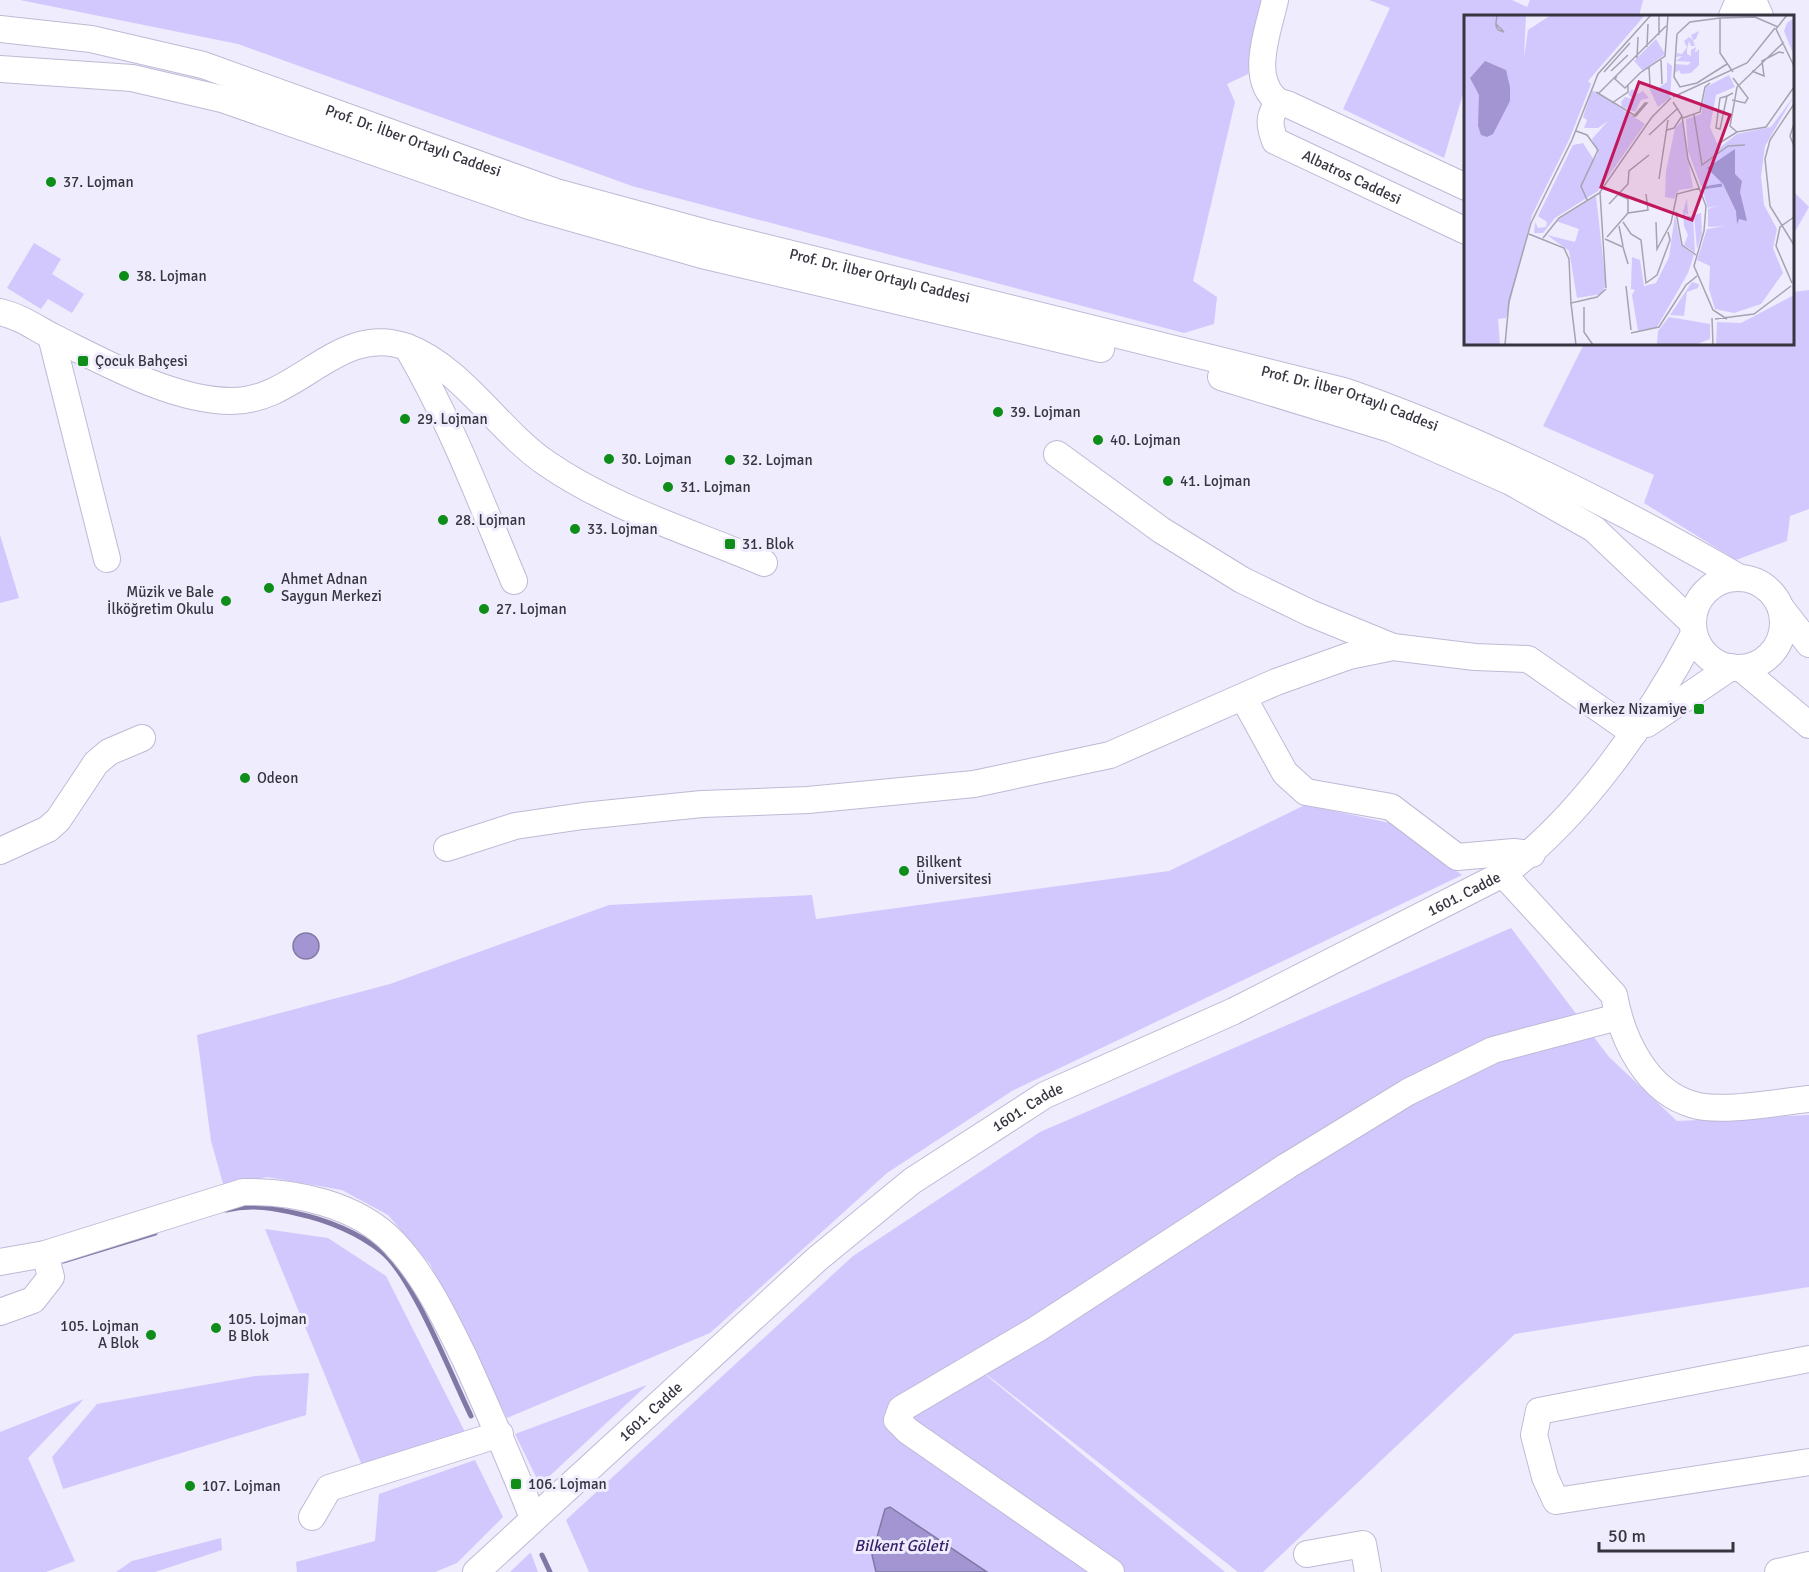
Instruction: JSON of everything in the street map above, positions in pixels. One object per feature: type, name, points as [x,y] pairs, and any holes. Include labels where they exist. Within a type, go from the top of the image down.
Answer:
[{"type":"street","points":[[1275,0],[1261,71],[1264,88],[1279,102],[1464,186]]},
{"type":"street","points":[[1732,15],[1739,0]]},
{"type":"street","points":[[1753,0],[1760,15]]},
{"type":"street","name":"Prof. Dr. İlber Ortaylı Caddesi","points":[[0,29],[91,39],[203,65],[556,192],[707,233],[1344,391],[1417,417],[1544,475],[1654,528],[1740,578],[1765,587],[1809,644]]},
{"type":"street","name":"Prof. Dr. İlber Ortaylı Caddesi","points":[[0,69],[132,78],[222,99],[529,206],[702,255],[1222,378],[1391,429],[1511,482],[1594,529],[1694,629],[1708,656],[1736,668],[1809,725]]},
{"type":"street","name":"Albatros Caddesi","points":[[1279,102],[1270,115],[1270,127],[1275,141],[1464,230]]},
{"type":"street","points":[[0,312],[20,316],[51,336],[165,388],[231,401],[264,398],[341,352],[365,342],[386,341],[407,347],[432,359],[543,461],[572,480],[608,498],[765,563]]},
{"type":"street","points":[[51,336],[107,559]]},
{"type":"street","points":[[407,347],[432,390],[464,459],[514,581]]},
{"type":"street","points":[[1057,454],[1161,530],[1242,580],[1310,613],[1393,647],[1475,657],[1528,659],[1634,733]]},
{"type":"street","points":[[1694,629],[1699,600],[1707,591],[1728,579],[1740,578]]},
{"type":"street","points":[[1736,668],[1767,658],[1776,648],[1783,621],[1780,608]]},
{"type":"street","name":"1601. Cadde","points":[[476,1572],[817,1259],[912,1180],[1045,1095],[1234,1011],[1503,874],[1532,854],[1603,774],[1634,733],[1668,685],[1694,629]]},
{"type":"street","points":[[447,848],[515,826],[583,816],[702,804],[808,800],[974,784],[1110,755],[1276,682],[1349,656],[1393,647]]},
{"type":"street","name":"1601. Cadde","points":[[1634,733],[1736,668]]},
{"type":"street","points":[[1243,697],[1285,773],[1306,792],[1363,804],[1391,807],[1457,857],[1514,852],[1532,854]]},
{"type":"street","points":[[0,851],[48,829],[58,820],[96,763],[109,752],[142,738]]},
{"type":"street","points":[[1503,874],[1614,995],[1618,1017],[1640,1064],[1663,1090],[1695,1105],[1737,1106],[1809,1100]]},
{"type":"street","points":[[1111,1572],[908,1431],[897,1420],[901,1409],[1037,1329],[1287,1166],[1408,1092],[1493,1050],[1618,1017]]},
{"type":"street","points":[[0,1262],[47,1264],[243,1192],[277,1191],[311,1199],[352,1213],[393,1242],[431,1291],[500,1434],[533,1518]]},
{"type":"street","points":[[0,1312],[33,1300],[47,1264]]},
{"type":"street","points":[[1809,1359],[1539,1411],[1534,1435],[1545,1477],[1556,1502],[1809,1462]]},
{"type":"street","points":[[312,1517],[329,1488],[500,1434]]},
{"type":"street","points":[[1307,1554],[1363,1544],[1368,1572]]},
{"type":"street","points":[[1778,1572],[1809,1565]]},
{"type":"shaded area","points":[[20,0],[1262,0],[1248,74],[1227,84],[1235,102],[1193,281],[1217,297],[1214,324],[1184,333],[632,186],[238,44]]},
{"type":"shaded area","points":[[1369,0],[1512,0],[1527,7],[1530,0],[1643,0],[1639,15],[1464,15],[1464,94],[1444,158],[1343,109],[1390,8]]},
{"type":"shaded area","points":[[1794,192],[1809,207],[1794,233]]},
{"type":"shaded area","points":[[34,243],[61,259],[52,274],[84,294],[72,313],[48,299],[41,309],[7,288]]},
{"type":"shaded area","points":[[1809,290],[1809,509],[1790,516],[1787,541],[1736,560],[1644,503],[1654,475],[1543,426],[1584,345],[1794,345],[1794,292]]},
{"type":"shaded area","points":[[0,535],[19,598],[0,603]]},
{"type":"shaded area","points":[[1305,805],[1390,823],[1462,875],[1012,1091],[887,1173],[710,1333],[507,1418],[430,1264],[388,1215],[342,1190],[267,1177],[224,1187],[211,1141],[197,1035],[390,984],[609,905],[812,895],[816,919],[1169,871]]},
{"type":"shaded area","points":[[1511,928],[1609,1057],[1677,1121],[1809,1115],[1809,1287],[1515,1334],[1263,1572],[1238,1572],[958,1352],[1225,1572],[589,1572],[566,1520],[853,1256],[1040,1132]]},
{"type":"shaded area","points":[[265,1229],[328,1238],[386,1276],[465,1432],[363,1468]]},
{"type":"shaded area","points":[[309,1373],[306,1415],[63,1489],[52,1457],[97,1404],[255,1376]]},
{"type":"shaded area","points":[[647,1385],[540,1485],[515,1434]]},
{"type":"shaded area","points":[[84,1399],[28,1458],[75,1561],[46,1572],[0,1572],[0,1432]]},
{"type":"shaded area","points":[[475,1460],[503,1517],[457,1563],[435,1572],[297,1572],[296,1562],[375,1541],[379,1494]]},
{"type":"shaded area","points":[[221,1538],[222,1550],[155,1572],[116,1572],[132,1561]]},
{"type":"shaded area","points":[[530,1553],[538,1572],[510,1572]]},
{"type":"water","points":[[306,933],[315,937],[319,946],[315,955],[306,959],[297,955],[293,946],[297,937]]},
{"type":"water","name":"Bilkent Göleti","points":[[890,1507],[987,1572],[876,1572],[872,1555],[885,1509]]},
{"type":"waterway","points":[[226,1210],[263,1207],[310,1217],[353,1233],[382,1252],[394,1264],[418,1304],[471,1416]]},
{"type":"waterway","points":[[63,1261],[155,1233]]},
{"type":"waterway","points":[[542,1555],[550,1572]]},
{"type":"place","name":"37. Lojman","points":[[51,182]]},
{"type":"place","name":"38. Lojman","points":[[124,276]]},
{"type":"place","name":"Çocuk Bahçesi","points":[[83,361]]},
{"type":"place","name":"39. Lojman","points":[[998,412]]},
{"type":"place","name":"29. Lojman","points":[[405,419]]},
{"type":"place","name":"40. Lojman","points":[[1098,440]]},
{"type":"place","name":"30. Lojman","points":[[609,459]]},
{"type":"place","name":"32. Lojman","points":[[730,460]]},
{"type":"place","name":"41. Lojman","points":[[1168,481]]},
{"type":"place","name":"31. Lojman","points":[[668,487]]},
{"type":"place","name":"28. Lojman","points":[[443,520]]},
{"type":"place","name":"33. Lojman","points":[[575,529]]},
{"type":"place","name":"31. Blok","points":[[730,544]]},
{"type":"place","name":"Ahmet Adnan Saygun Merkezi","points":[[269,588]]},
{"type":"place","name":"Müzik ve Bale İlköğretim Okulu","points":[[226,601]]},
{"type":"place","name":"27. Lojman","points":[[484,609]]},
{"type":"place","name":"Merkez Nizamiye","points":[[1699,709]]},
{"type":"place","name":"Odeon","points":[[245,778]]},
{"type":"place","name":"Bilkent Üniversitesi","points":[[904,871]]},
{"type":"place","name":"105. Lojman B Blok","points":[[216,1328]]},
{"type":"place","name":"105. Lojman A Blok","points":[[151,1335]]},
{"type":"place","name":"106. Lojman","points":[[516,1484]]},
{"type":"place","name":"107. Lojman","points":[[190,1486]]}]
